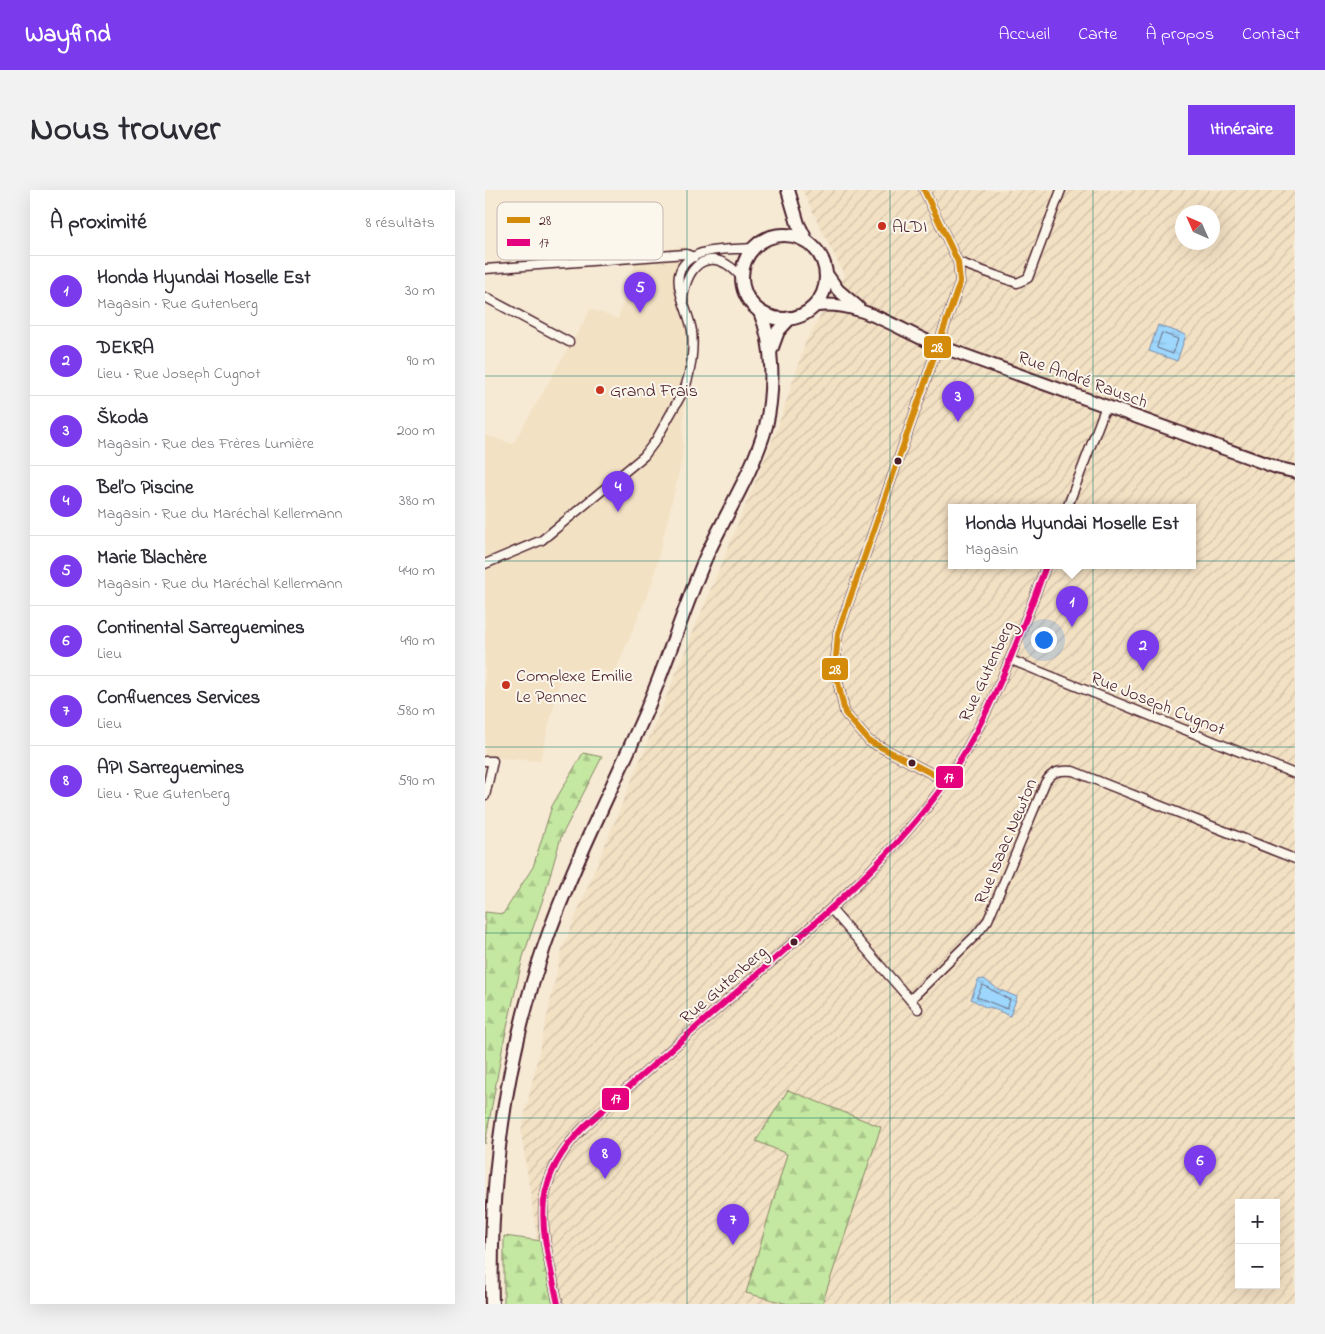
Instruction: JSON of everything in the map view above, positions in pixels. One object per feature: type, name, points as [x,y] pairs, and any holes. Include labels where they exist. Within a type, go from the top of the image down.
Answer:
[{"type":"main road","points":[[760,312],[774,318],[799,316],[814,306],[823,291],[826,273],[818,251],[806,240],[798,224],[789,190]]},
{"type":"main road","points":[[776,235],[787,222],[793,205]]},
{"type":"main road","points":[[492,1304],[493,1204],[500,1139],[511,1072],[531,989],[543,949],[578,859],[645,712],[705,561],[759,445],[769,410],[770,357],[767,330],[760,312],[747,297],[741,277],[747,256],[759,242],[776,235],[791,235],[806,240]]},
{"type":"main road","points":[[770,357],[778,331],[790,318]]},
{"type":"street","points":[[924,190],[958,262],[960,282],[838,633],[835,669],[845,713],[869,741],[946,781]]},
{"type":"street","points":[[958,262],[1017,283],[1028,278],[1061,190]]},
{"type":"street","points":[[485,564],[542,540],[648,452],[685,388],[689,377],[692,331],[683,300],[678,290],[679,276],[685,265],[694,257],[715,251],[753,248]]},
{"type":"street","points":[[663,256],[686,254],[694,257]]},
{"type":"street","points":[[485,269],[606,260]]},
{"type":"street","points":[[683,300],[687,279],[691,271],[705,261],[713,260],[725,263],[741,277]]},
{"type":"street","name":"Rue André Rausch","points":[[826,273],[846,298],[863,311]]},
{"type":"street","points":[[485,297],[569,342]]},
{"type":"street","name":"Rue André Rausch","points":[[814,306],[840,304],[863,311],[939,346],[1278,468],[1295,472]]},
{"type":"street","points":[[1069,504],[1106,406]]},
{"type":"street","name":"Rue Gutenberg","points":[[558,1304],[544,1235],[543,1205],[549,1176],[563,1149],[585,1126],[831,909],[879,864],[946,781],[971,739],[1011,660],[1045,569]]},
{"type":"street","name":"Rue Joseph Cugnot","points":[[1011,660],[1295,774]]},
{"type":"street","points":[[485,796],[489,761]]},
{"type":"street","name":"Rue Isaac Newton","points":[[910,1000],[976,935],[988,920],[1045,783],[1050,775],[1060,770],[1073,771],[1295,859]]},
{"type":"street","points":[[831,909],[918,1009]]},
{"type":"shaded area","points":[[802,190],[1295,190],[1295,1304],[547,1304],[521,1132],[562,949],[777,429],[806,341],[844,275]]},
{"type":"shaded area","points":[[686,246],[692,331],[685,388],[682,460],[652,584],[615,672],[563,668],[540,761],[485,757],[485,435],[513,444],[591,309],[618,319],[636,260],[663,260],[663,250]]},
{"type":"green space","points":[[583,753],[602,757],[561,837],[546,890],[523,957],[503,1045],[485,1144],[485,912],[503,914],[533,867],[552,806]]},
{"type":"green space","points":[[788,1090],[881,1127],[822,1304],[788,1304],[746,1293],[787,1154],[756,1141]]},
{"type":"green space","points":[[504,1236],[542,1241],[555,1304],[504,1304]]},
{"type":"water","points":[[1158,325],[1186,335],[1177,361],[1149,351]]},
{"type":"water","points":[[984,979],[998,989],[1017,997],[1010,1016],[990,1007],[987,1008],[971,999],[978,980]]},
{"type":"transit line","name":"28","points":[[924,190],[958,262],[960,282],[838,633],[835,669],[845,713],[869,741],[946,781]]},
{"type":"transit line","name":"17","points":[[558,1304],[547,1253],[543,1210],[546,1189],[553,1169],[566,1148],[585,1126],[835,905],[905,834],[926,809],[946,782],[977,731],[1014,649],[1045,569]]},
{"type":"place","name":"ALDI","points":[[882,226]]},
{"type":"place","name":"Marie Blachère","points":[[640,313]]},
{"type":"place","name":"Grand Frais","points":[[600,390]]},
{"type":"place","name":"Škoda","points":[[958,422]]},
{"type":"place","name":"Bel’O Piscine","points":[[618,512]]},
{"type":"place","name":"Honda Hyundai Moselle Est","points":[[1072,627]]},
{"type":"place","name":"DEKRA","points":[[1143,671]]},
{"type":"place","name":"Complexe Emilie Le Pennec","points":[[506,685]]},
{"type":"place","name":"API Sarreguemines","points":[[605,1179]]},
{"type":"place","name":"Continental Sarreguemines","points":[[1200,1186]]},
{"type":"place","name":"Confluences Services","points":[[733,1245]]}]
